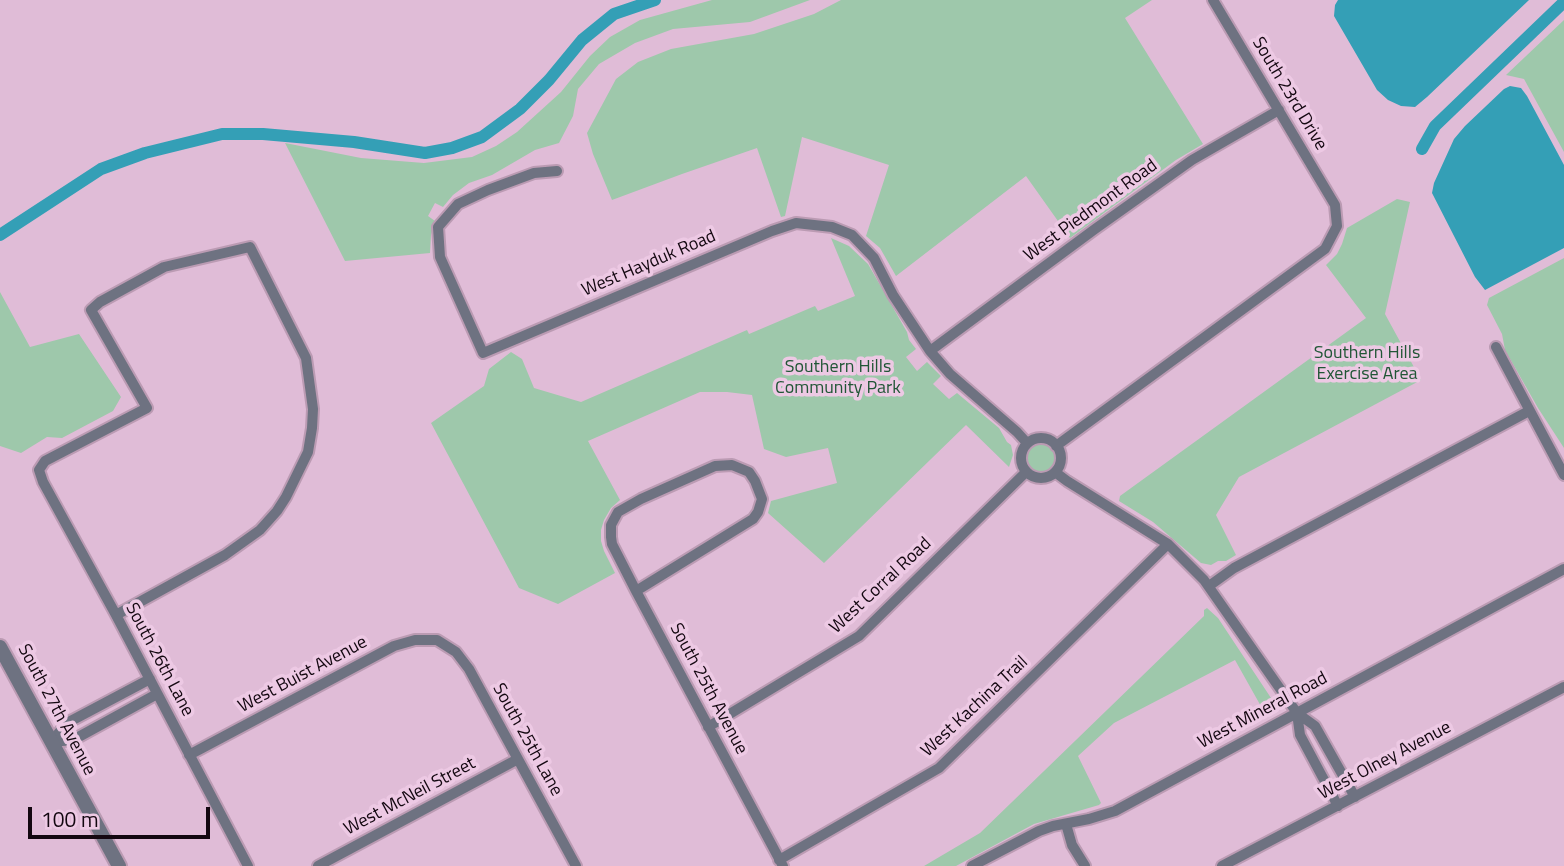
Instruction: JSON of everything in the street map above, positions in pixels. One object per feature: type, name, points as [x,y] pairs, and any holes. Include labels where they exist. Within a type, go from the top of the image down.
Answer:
[{"type":"street","name":"South 23rd Drive","points":[[1056,446],[1325,249],[1337,226],[1335,205],[1213,0]]},
{"type":"street","name":"West Piedmont Road","points":[[930,351],[1192,160],[1279,110]]},
{"type":"street","name":"West Hayduk Road","points":[[557,171],[534,173],[458,204],[438,227],[440,257],[483,353],[796,223],[832,226],[852,235],[874,258],[893,295],[930,351]]},
{"type":"street","name":"South 26th Lane","points":[[116,615],[225,555],[260,530],[286,497],[307,452],[313,410],[306,358],[250,247],[164,267],[100,302],[91,310],[147,408],[45,460],[39,470],[248,866]]},
{"type":"street","points":[[1496,347],[1564,475]]},
{"type":"street","points":[[930,351],[950,374],[1027,443]]},
{"type":"street","points":[[1209,586],[1234,568],[1529,411]]},
{"type":"street","points":[[1039,438],[1056,446],[1060,463],[1055,472],[1038,478],[1026,472],[1021,459],[1027,443],[1039,438]]},
{"type":"street","name":"South 25th Avenue","points":[[636,591],[753,519],[762,499],[749,472],[733,465],[715,466],[625,508],[618,512],[611,525],[612,544],[636,591],[708,727],[781,863]]},
{"type":"street","name":"West Corral Road","points":[[708,727],[859,636],[1026,472]]},
{"type":"street","points":[[1055,472],[1168,544],[1209,586],[1297,713],[1315,726],[1355,797]]},
{"type":"street","name":"West Kachina Trail","points":[[781,863],[939,768],[1168,544]]},
{"type":"street","name":"West Mineral Road","points":[[972,866],[1039,831],[1115,811],[1564,569]]},
{"type":"street","name":"West Buist Avenue","points":[[189,755],[394,646],[415,639],[437,640]]},
{"type":"street","name":"South 25th Lane","points":[[437,640],[456,652],[469,669],[576,866]]},
{"type":"street","name":"South 27th Avenue","points":[[0,647],[119,866]]},
{"type":"street","points":[[51,742],[67,723],[150,680]]},
{"type":"street","name":"West Olney Avenue","points":[[1222,866],[1564,687]]},
{"type":"street","points":[[51,742],[73,740],[157,694]]},
{"type":"street","points":[[1297,713],[1300,735],[1338,806]]},
{"type":"street","points":[[1312,757],[1328,748]]},
{"type":"street","name":"West McNeil Street","points":[[318,866],[518,759]]},
{"type":"street","points":[[1066,824],[1073,845],[1085,866]]},
{"type":"green space","points":[[712,0],[810,0],[750,22],[673,29],[635,43],[599,64],[578,89],[573,116],[559,143],[535,150],[492,175],[469,183],[443,207],[435,203],[428,216],[435,221],[430,253],[345,261],[285,143],[361,158],[424,163],[472,157],[517,132],[561,92],[590,56],[610,37],[640,20]]},
{"type":"green space","points":[[841,0],[1152,0],[1125,18],[1203,144],[1176,160],[1070,238],[1026,176],[896,276],[880,248],[866,236],[889,165],[802,137],[785,216],[781,217],[757,148],[612,200],[587,133],[616,79],[638,62],[671,49],[754,34],[814,14]]},
{"type":"green space","points":[[1564,20],[1564,152],[1524,79],[1506,75]]},
{"type":"green space","name":"Southern Hills Exercise Area","points":[[1397,199],[1410,202],[1385,314],[1421,380],[1239,477],[1216,515],[1236,555],[1211,565],[1201,563],[1153,522],[1119,501],[1120,496],[1366,318],[1326,265],[1337,254],[1347,228]]},
{"type":"green space","name":"Southern Hills Community Park","points":[[831,238],[849,246],[868,264],[916,349],[906,357],[917,371],[927,362],[941,376],[933,384],[949,399],[957,393],[999,428],[1011,445],[1013,455],[1009,467],[966,425],[824,563],[768,513],[771,501],[837,483],[828,448],[786,457],[764,449],[752,395],[700,392],[588,441],[620,500],[611,508],[601,530],[604,551],[615,573],[558,604],[519,588],[431,423],[484,386],[489,369],[511,352],[522,359],[534,388],[581,402],[747,330],[749,334],[815,306],[818,311],[855,296]]},
{"type":"green space","points":[[1564,258],[1564,448],[1505,350],[1502,334],[1487,305],[1489,298]]},
{"type":"green space","points":[[0,292],[30,347],[79,334],[121,397],[113,411],[62,438],[47,437],[21,453],[0,446]]},
{"type":"green space","points":[[1041,438],[1055,444],[1061,458],[1055,472],[1041,478],[1027,472],[1021,458],[1027,444]]},
{"type":"green space","points":[[1207,608],[1218,618],[1271,698],[1273,706],[1267,717],[1235,660],[1114,723],[1078,756],[1101,803],[1099,805],[1034,824],[956,866],[924,866],[980,833],[1204,616],[1204,610]]},
{"type":"water","points":[[1338,0],[1529,0],[1415,107],[1401,106],[1388,100],[1377,90],[1334,16]]},
{"type":"water","points":[[1510,86],[1521,88],[1527,96],[1564,165],[1564,248],[1485,290],[1475,277],[1432,193],[1454,139]]},
{"type":"waterway","points":[[0,235],[101,169],[145,153],[222,134],[263,134],[354,142],[425,153],[452,148],[482,137],[520,109],[549,80],[582,40],[614,14],[655,0]]},
{"type":"waterway","points":[[1422,149],[1435,126],[1564,2]]}]
